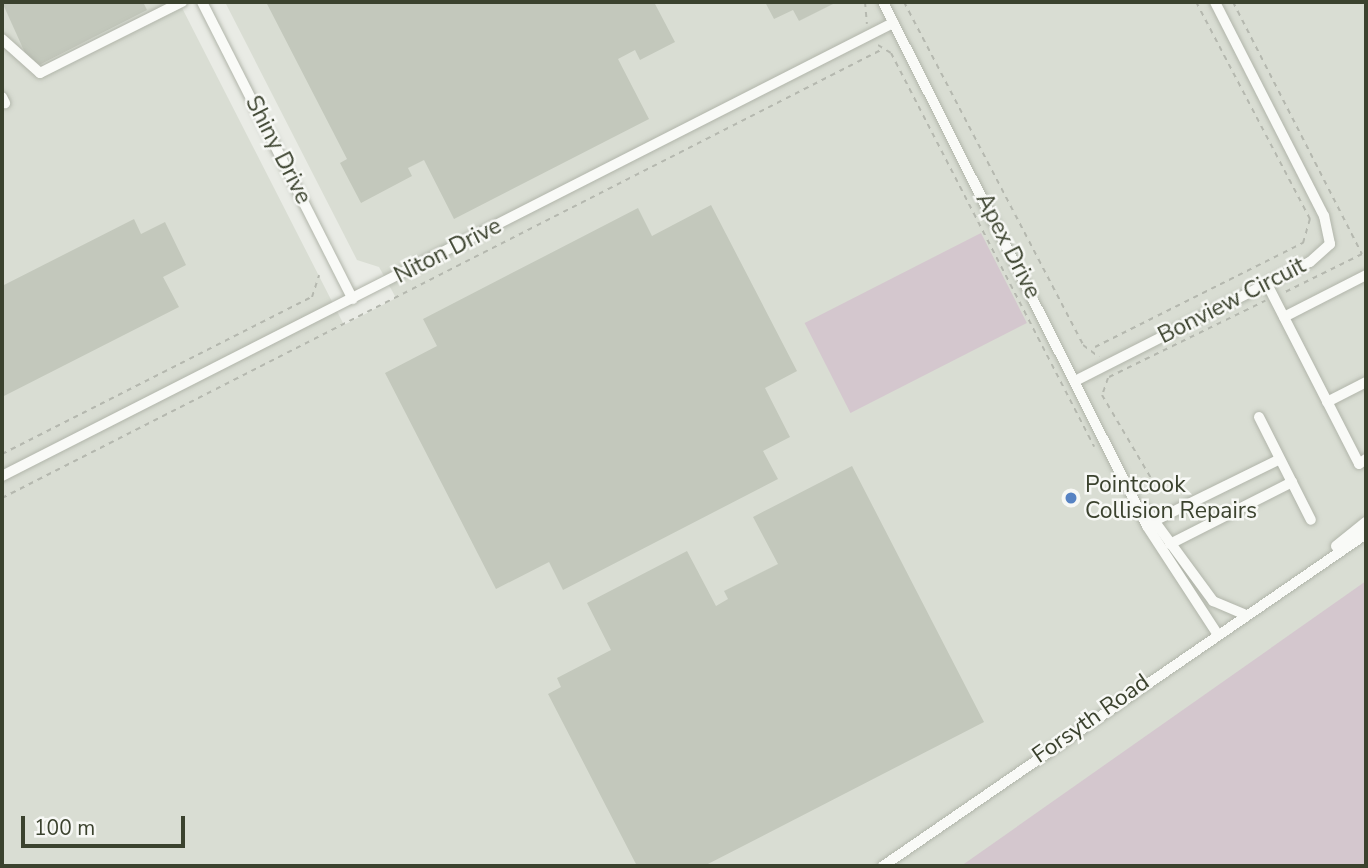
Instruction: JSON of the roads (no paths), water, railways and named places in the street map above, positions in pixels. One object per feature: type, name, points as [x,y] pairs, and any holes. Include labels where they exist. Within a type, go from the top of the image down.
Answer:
[{"type":"street","points":[[2,39],[40,73],[182,2]]},
{"type":"street","name":"Shiny Drive","points":[[202,2],[353,299]]},
{"type":"street","name":"Apex Drive","points":[[883,2],[1077,380],[1147,526],[1216,632]]},
{"type":"street","name":"Bonview Circuit","points":[[1077,380],[1106,372],[1324,254],[1331,233],[1215,2]]},
{"type":"street","name":"Niton Drive","points":[[2,476],[893,23]]},
{"type":"street","points":[[1284,317],[1366,275]]},
{"type":"street","points":[[1267,284],[1359,464],[1366,459]]},
{"type":"street","points":[[1327,402],[1366,382]]},
{"type":"street","points":[[1259,417],[1311,520]]},
{"type":"street","points":[[1154,521],[1280,459]]},
{"type":"street","points":[[1170,544],[1292,482]]},
{"type":"street","name":"Apex Drive","points":[[1132,490],[1213,601],[1243,614]]},
{"type":"street","name":"Forsyth Road","points":[[1301,575],[1366,522]]},
{"type":"street","name":"Forsyth Road","points":[[883,866],[1216,632],[1366,534]]},
{"type":"place","name":"Pointcook Collision Repairs","points":[[1071,498]]}]
